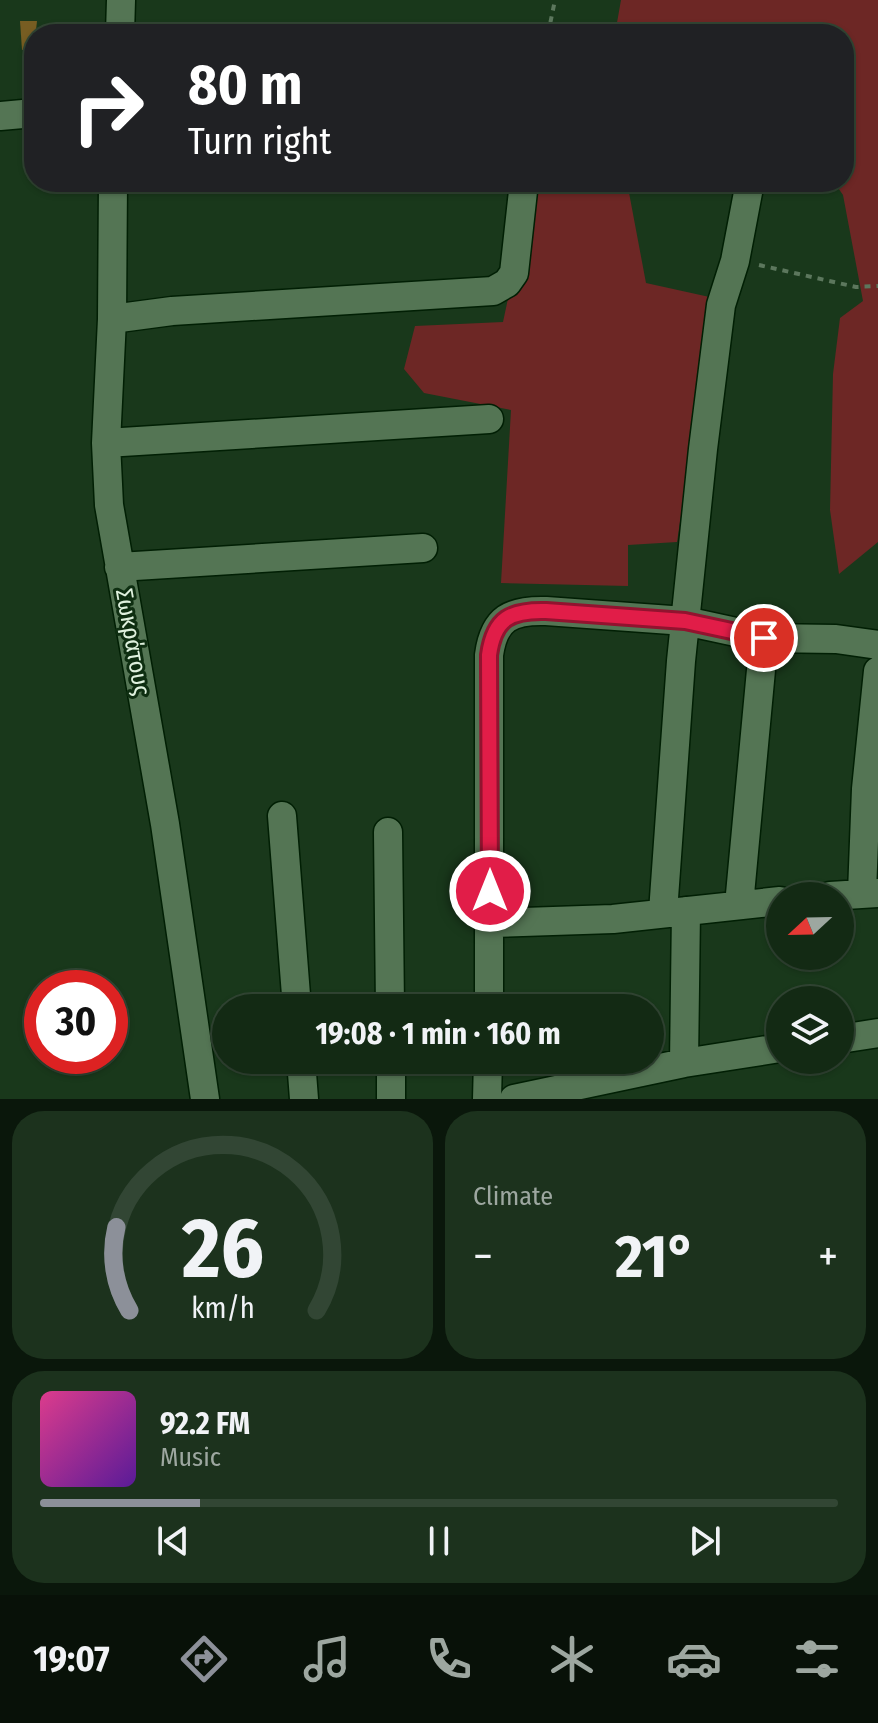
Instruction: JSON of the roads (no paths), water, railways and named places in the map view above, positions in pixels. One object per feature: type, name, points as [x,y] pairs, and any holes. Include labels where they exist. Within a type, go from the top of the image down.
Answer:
[{"type":"street","points":[[120,24],[121,0]]},
{"type":"street","points":[[0,116],[24,114]]},
{"type":"street","name":"Σωκράτους","points":[[114,192],[106,443],[109,505],[165,824],[205,1099]]},
{"type":"street","points":[[112,319],[172,311],[493,291],[507,283],[514,273],[523,192]]},
{"type":"street","points":[[684,1063],[675,912],[685,621],[721,305],[735,261],[748,192]]},
{"type":"street","points":[[106,443],[489,419]]},
{"type":"street","points":[[119,567],[423,548]]},
{"type":"street","points":[[489,994],[488,663],[495,630],[513,613],[524,610],[685,621],[764,638],[836,639],[878,645]]},
{"type":"street","points":[[739,905],[764,638]]},
{"type":"street","points":[[870,893],[866,789],[878,671]]},
{"type":"street","points":[[282,816],[296,994]]},
{"type":"street","points":[[388,832],[390,994]]},
{"type":"street","points":[[491,923],[613,919],[766,902]]},
{"type":"street","points":[[854,1037],[878,1033]]},
{"type":"street","points":[[514,1099],[684,1063],[766,1050]]},
{"type":"street","points":[[302,1074],[304,1099]]},
{"type":"street","points":[[391,1074],[391,1099]]},
{"type":"street","points":[[487,1099],[488,1074]]}]
